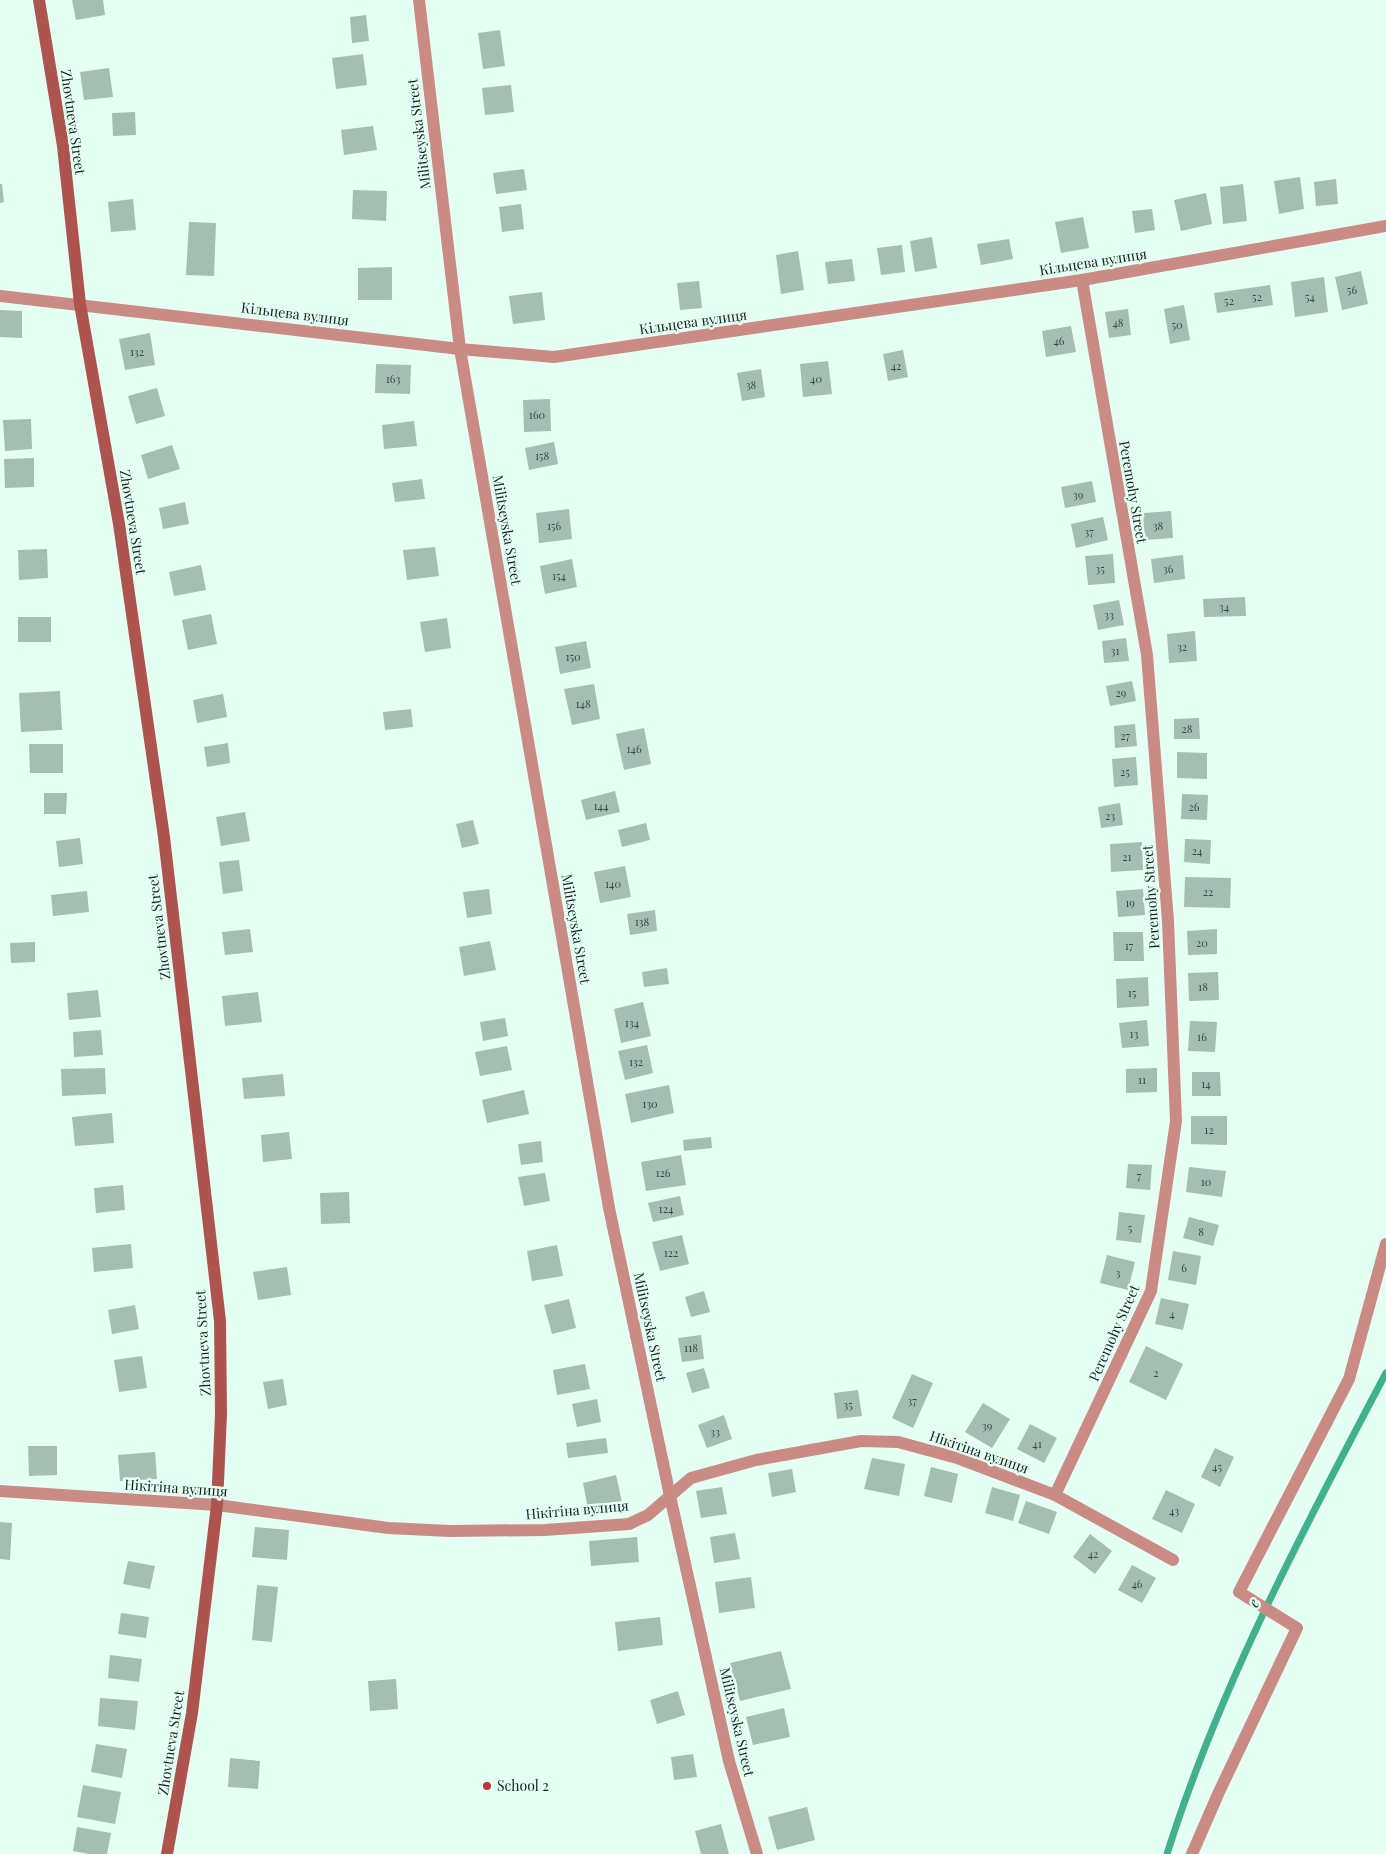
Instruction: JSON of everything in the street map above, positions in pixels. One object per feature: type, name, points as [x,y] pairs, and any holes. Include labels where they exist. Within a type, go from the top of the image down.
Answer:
[{"type":"main road","name":"Zhovtneva Street","points":[[39,0],[63,146],[80,304],[119,524],[164,836],[220,1321],[221,1414],[217,1505],[192,1713],[167,1854]]},
{"type":"street","name":"Militseyska Street","points":[[419,0],[460,348],[609,1208],[670,1496],[729,1760],[757,1854]]},
{"type":"street","name":"Кільцева вулиця","points":[[0,296],[554,357],[1082,280],[1386,226]]},
{"type":"street","name":"Peremohy Street","points":[[1055,1495],[1151,1292],[1176,1121],[1168,921],[1147,655],[1082,280]]},
{"type":"street","points":[[1192,1854],[1219,1792],[1297,1628],[1239,1592],[1349,1379],[1386,1244]]},
{"type":"street","name":"Нікітіна вулиця","points":[[0,1490],[217,1505],[388,1528],[450,1531],[545,1530],[629,1524],[648,1515],[691,1478],[756,1460],[860,1441],[898,1442],[957,1458],[1055,1495],[1174,1560]]},
{"type":"building","points":[[72,0],[103,0],[105,15],[76,20]]},
{"type":"building","points":[[366,15],[369,41],[352,43],[350,17]]},
{"type":"building","points":[[500,30],[505,66],[483,69],[478,33]]},
{"type":"building","points":[[363,54],[367,85],[336,89],[332,58]]},
{"type":"building","points":[[109,68],[113,97],[84,100],[80,72]]},
{"type":"building","points":[[511,85],[514,112],[485,115],[482,88]]},
{"type":"building","points":[[135,112],[136,135],[113,136],[112,113]]},
{"type":"building","points":[[373,126],[377,150],[344,155],[341,130]]},
{"type":"building","points":[[524,169],[527,190],[496,194],[493,173]]},
{"type":"building","points":[[1300,177],[1304,209],[1279,214],[1274,181]]},
{"type":"building","points":[[1336,179],[1338,204],[1316,206],[1314,182]]},
{"type":"building","points":[[0,184],[2,184],[4,202],[0,203]]},
{"type":"building","points":[[1243,184],[1247,221],[1223,224],[1220,187]]},
{"type":"building","points":[[353,190],[387,191],[386,221],[352,219]]},
{"type":"building","points":[[1206,193],[1212,224],[1181,231],[1174,200]]},
{"type":"building","points":[[133,199],[136,230],[111,232],[108,202]]},
{"type":"building","points":[[521,204],[524,229],[502,232],[499,207]]},
{"type":"building","points":[[1152,209],[1155,230],[1135,233],[1132,211]]},
{"type":"building","points":[[1083,217],[1089,248],[1061,253],[1055,222]]},
{"type":"building","points":[[189,222],[216,223],[214,276],[186,275]]},
{"type":"building","points":[[932,237],[937,268],[915,272],[910,241]]},
{"type":"building","points":[[1009,239],[1013,259],[981,265],[977,244]]},
{"type":"building","points":[[902,245],[905,272],[881,275],[877,248]]},
{"type":"building","points":[[798,251],[804,290],[781,294],[776,255]]},
{"type":"building","points":[[852,259],[855,281],[828,284],[825,262]]},
{"type":"building","points":[[392,267],[392,300],[358,300],[358,268]]},
{"type":"building","points":[[1361,271],[1368,304],[1342,310],[1335,277]]},
{"type":"building","points":[[1324,277],[1328,312],[1295,317],[1291,282]]},
{"type":"building","points":[[699,281],[702,308],[680,310],[677,283]]},
{"type":"building","points":[[1270,285],[1273,305],[1217,313],[1214,293]]},
{"type":"building","points":[[542,292],[545,320],[513,324],[509,296]]},
{"type":"building","points":[[1184,305],[1190,340],[1170,344],[1164,309]]},
{"type":"building","points":[[1128,309],[1131,335],[1109,338],[1105,312]]},
{"type":"building","points":[[0,310],[22,311],[22,338],[0,337]]},
{"type":"building","points":[[1071,326],[1076,352],[1046,357],[1042,331]]},
{"type":"building","points":[[150,333],[155,365],[125,370],[119,339]]},
{"type":"building","points":[[903,350],[908,377],[888,381],[883,354]]},
{"type":"building","points":[[828,361],[832,394],[803,397],[800,364]]},
{"type":"building","points":[[376,364],[411,365],[410,394],[375,393]]},
{"type":"building","points":[[761,369],[765,397],[742,401],[737,373]]},
{"type":"building","points":[[157,388],[165,416],[136,424],[128,396]]},
{"type":"building","points":[[550,399],[551,431],[524,432],[523,400]]},
{"type":"building","points":[[31,419],[32,449],[5,451],[3,420]]},
{"type":"building","points":[[414,421],[417,446],[384,449],[382,425]]},
{"type":"building","points":[[554,442],[558,464],[529,470],[525,448]]},
{"type":"building","points":[[172,445],[180,469],[148,479],[141,455]]},
{"type":"building","points":[[34,458],[34,487],[5,488],[4,459]]},
{"type":"building","points":[[422,479],[425,499],[395,502],[392,483]]},
{"type":"building","points":[[1092,481],[1096,502],[1065,508],[1061,487]]},
{"type":"building","points":[[185,502],[189,524],[163,529],[159,508]]},
{"type":"building","points":[[569,509],[572,539],[539,543],[536,513]]},
{"type":"building","points":[[1171,511],[1173,538],[1145,540],[1143,513]]},
{"type":"building","points":[[1103,517],[1108,540],[1076,548],[1071,524]]},
{"type":"building","points":[[435,547],[439,576],[407,580],[403,550]]},
{"type":"building","points":[[47,549],[48,578],[19,580],[18,550]]},
{"type":"building","points":[[1113,554],[1115,583],[1088,585],[1085,556]]},
{"type":"building","points":[[1183,555],[1185,579],[1154,583],[1151,559]]},
{"type":"building","points":[[572,559],[577,587],[545,594],[540,566]]},
{"type":"building","points":[[201,565],[206,590],[174,596],[169,572]]},
{"type":"building","points":[[1245,597],[1246,616],[1204,617],[1203,599]]},
{"type":"building","points":[[1119,600],[1124,625],[1098,630],[1093,605]]},
{"type":"building","points":[[211,614],[217,644],[188,650],[182,620]]},
{"type":"building","points":[[18,617],[51,617],[51,642],[18,642]]},
{"type":"building","points":[[447,618],[451,648],[425,652],[420,622]]},
{"type":"building","points":[[1195,631],[1197,661],[1169,663],[1167,634]]},
{"type":"building","points":[[1126,638],[1129,661],[1104,663],[1102,641]]},
{"type":"building","points":[[586,641],[591,668],[560,674],[555,647]]},
{"type":"building","points":[[1132,681],[1136,701],[1110,706],[1106,686]]},
{"type":"building","points":[[594,684],[600,719],[572,725],[564,689]]},
{"type":"building","points":[[60,691],[62,730],[21,732],[19,693]]},
{"type":"building","points":[[223,694],[227,717],[197,723],[193,700]]},
{"type":"building","points":[[411,709],[413,727],[385,730],[383,712]]},
{"type":"building","points":[[1199,718],[1200,739],[1174,739],[1174,719]]},
{"type":"building","points":[[1135,724],[1137,746],[1115,748],[1114,726]]},
{"type":"building","points":[[644,728],[651,764],[624,770],[616,734]]},
{"type":"building","points":[[228,743],[230,763],[207,767],[204,747]]},
{"type":"building","points":[[29,744],[63,744],[63,773],[30,773]]},
{"type":"building","points":[[1177,752],[1207,753],[1207,779],[1177,778]]},
{"type":"building","points":[[1136,757],[1138,785],[1114,787],[1112,759]]},
{"type":"building","points":[[615,791],[620,812],[586,820],[581,800]]},
{"type":"building","points":[[44,793],[67,793],[66,814],[44,814]]},
{"type":"building","points":[[1182,794],[1208,795],[1207,820],[1181,819]]},
{"type":"building","points":[[1120,803],[1123,825],[1101,828],[1098,807]]},
{"type":"building","points":[[245,812],[250,841],[221,846],[216,817]]},
{"type":"building","points":[[473,820],[479,844],[462,848],[456,824]]},
{"type":"building","points":[[646,823],[650,840],[622,847],[618,830]]},
{"type":"building","points":[[80,838],[83,864],[59,867],[56,841]]},
{"type":"building","points":[[1185,839],[1211,840],[1210,864],[1184,862]]},
{"type":"building","points":[[1142,842],[1143,870],[1111,872],[1110,844]]},
{"type":"building","points":[[239,860],[243,891],[223,894],[219,862]]},
{"type":"building","points":[[625,866],[631,897],[600,903],[594,872]]},
{"type":"building","points":[[1185,877],[1231,878],[1230,908],[1184,907]]},
{"type":"building","points":[[489,889],[492,914],[467,918],[463,892]]},
{"type":"building","points":[[1143,889],[1145,915],[1118,917],[1116,891]]},
{"type":"building","points":[[87,891],[89,912],[53,916],[51,895]]},
{"type":"building","points":[[655,910],[657,931],[630,935],[627,914]]},
{"type":"building","points":[[250,929],[253,952],[225,955],[222,932]]},
{"type":"building","points":[[1217,929],[1217,954],[1188,955],[1187,931]]},
{"type":"building","points":[[1113,932],[1143,932],[1144,961],[1114,961]]},
{"type":"building","points":[[490,941],[496,970],[464,976],[459,947]]},
{"type":"building","points":[[35,942],[35,962],[11,963],[10,943]]},
{"type":"building","points":[[667,968],[669,984],[644,987],[642,972]]},
{"type":"building","points":[[1218,972],[1219,1000],[1189,1001],[1188,973]]},
{"type":"building","points":[[1148,977],[1149,1006],[1117,1008],[1116,979]]},
{"type":"building","points":[[98,990],[101,1017],[69,1020],[67,993]]},
{"type":"building","points":[[258,992],[262,1022],[225,1026],[222,996]]},
{"type":"building","points":[[643,1002],[651,1036],[621,1043],[614,1009]]},
{"type":"building","points":[[505,1018],[508,1036],[483,1041],[480,1022]]},
{"type":"building","points":[[1147,1020],[1149,1046],[1122,1048],[1119,1023]]},
{"type":"building","points":[[1190,1021],[1217,1022],[1215,1052],[1188,1051]]},
{"type":"building","points":[[101,1030],[103,1055],[74,1057],[73,1032]]},
{"type":"building","points":[[647,1045],[653,1073],[625,1080],[618,1051]]},
{"type":"building","points":[[507,1046],[512,1070],[480,1076],[475,1052]]},
{"type":"building","points":[[105,1068],[106,1094],[62,1096],[61,1069]]},
{"type":"building","points":[[1157,1068],[1157,1092],[1126,1093],[1126,1069]]},
{"type":"building","points":[[1192,1072],[1220,1072],[1221,1096],[1192,1096]]},
{"type":"building","points":[[283,1074],[285,1096],[244,1099],[242,1078]]},
{"type":"building","points":[[669,1085],[674,1113],[631,1123],[625,1094]]},
{"type":"building","points":[[524,1090],[529,1114],[487,1123],[482,1100]]},
{"type":"building","points":[[112,1113],[114,1143],[75,1146],[72,1117]]},
{"type":"building","points":[[1191,1116],[1227,1116],[1227,1145],[1191,1144]]},
{"type":"building","points":[[289,1132],[292,1159],[263,1162],[261,1135]]},
{"type":"building","points":[[711,1137],[712,1148],[684,1151],[683,1140]]},
{"type":"building","points":[[541,1141],[543,1162],[521,1165],[518,1144]]},
{"type":"building","points":[[681,1155],[686,1185],[646,1191],[641,1162]]},
{"type":"building","points":[[1128,1164],[1152,1165],[1150,1190],[1126,1188]]},
{"type":"building","points":[[1189,1167],[1226,1171],[1222,1197],[1186,1192]]},
{"type":"building","points":[[545,1173],[550,1201],[524,1206],[518,1177]]},
{"type":"building","points":[[123,1185],[125,1210],[96,1213],[94,1188]]},
{"type":"building","points":[[349,1192],[350,1223],[321,1224],[320,1193]]},
{"type":"building","points":[[680,1196],[684,1215],[653,1222],[648,1203]]},
{"type":"building","points":[[1119,1212],[1145,1215],[1141,1243],[1116,1240]]},
{"type":"building","points":[[1189,1217],[1219,1225],[1213,1246],[1183,1238]]},
{"type":"building","points":[[682,1235],[689,1264],[660,1271],[652,1242]]},
{"type":"building","points":[[131,1244],[133,1268],[94,1272],[92,1248]]},
{"type":"building","points":[[557,1245],[563,1276],[532,1281],[527,1251]]},
{"type":"building","points":[[1173,1251],[1201,1256],[1196,1285],[1168,1280]]},
{"type":"building","points":[[1107,1255],[1135,1262],[1128,1290],[1100,1283]]},
{"type":"building","points":[[287,1267],[291,1295],[258,1300],[253,1272]]},
{"type":"building","points":[[704,1291],[710,1312],[691,1317],[685,1297]]},
{"type":"building","points":[[1161,1298],[1189,1304],[1183,1330],[1155,1324]]},
{"type":"building","points":[[569,1299],[576,1328],[552,1334],[544,1305]]},
{"type":"building","points":[[135,1305],[139,1329],[112,1334],[108,1310]]},
{"type":"building","points":[[701,1335],[704,1359],[682,1362],[678,1338]]},
{"type":"building","points":[[1146,1346],[1183,1364],[1166,1400],[1129,1382]]},
{"type":"building","points":[[142,1356],[147,1388],[119,1392],[114,1360]]},
{"type":"building","points":[[585,1364],[590,1389],[557,1395],[553,1370]]},
{"type":"building","points":[[704,1368],[710,1388],[692,1393],[686,1373]]},
{"type":"building","points":[[912,1374],[933,1383],[913,1428],[892,1418]]},
{"type":"building","points":[[283,1379],[287,1405],[268,1409],[263,1382]]},
{"type":"building","points":[[858,1390],[862,1416],[837,1419],[834,1393]]},
{"type":"building","points":[[597,1399],[601,1422],[577,1427],[572,1404]]},
{"type":"building","points":[[983,1403],[1010,1419],[992,1448],[965,1432]]},
{"type":"building","points":[[724,1415],[732,1439],[707,1448],[698,1425]]},
{"type":"building","points":[[1030,1424],[1057,1438],[1044,1463],[1017,1449]]},
{"type":"building","points":[[606,1438],[608,1453],[568,1458],[566,1443]]},
{"type":"building","points":[[28,1446],[57,1446],[57,1475],[29,1476]]},
{"type":"building","points":[[1215,1448],[1234,1457],[1220,1487],[1201,1477]]},
{"type":"building","points":[[155,1452],[157,1479],[120,1481],[118,1455]]},
{"type":"building","points":[[872,1458],[905,1464],[899,1496],[864,1489]]},
{"type":"building","points":[[931,1467],[958,1474],[952,1503],[924,1496]]},
{"type":"building","points":[[792,1469],[796,1492],[772,1497],[768,1473]]},
{"type":"building","points":[[616,1475],[622,1502],[588,1509],[583,1483]]},
{"type":"building","points":[[722,1487],[727,1514],[701,1518],[696,1491]]},
{"type":"building","points":[[992,1487],[1020,1495],[1013,1521],[985,1513]]},
{"type":"building","points":[[1166,1490],[1195,1504],[1182,1533],[1152,1519]]},
{"type":"building","points":[[1026,1501],[1057,1512],[1049,1534],[1018,1523]]},
{"type":"building","points":[[0,1522],[12,1523],[10,1560],[0,1559]]},
{"type":"building","points":[[255,1527],[289,1530],[287,1560],[252,1557]]},
{"type":"building","points":[[735,1533],[740,1559],[714,1563],[710,1537]]},
{"type":"building","points":[[1090,1534],[1112,1551],[1095,1574],[1073,1557]]},
{"type":"building","points":[[637,1537],[639,1562],[591,1566],[589,1541]]},
{"type":"building","points":[[128,1561],[155,1566],[150,1589],[123,1584]]},
{"type":"building","points":[[1132,1565],[1156,1578],[1142,1603],[1118,1590]]},
{"type":"building","points":[[751,1577],[755,1608],[719,1613],[715,1582]]},
{"type":"building","points":[[257,1585],[278,1587],[272,1642],[252,1640]]},
{"type":"building","points":[[121,1613],[149,1617],[146,1638],[118,1634]]},
{"type":"building","points":[[660,1617],[663,1645],[618,1651],[615,1622]]},
{"type":"building","points":[[781,1651],[791,1689],[740,1701],[730,1663]]},
{"type":"building","points":[[110,1655],[142,1659],[139,1682],[108,1678]]},
{"type":"building","points":[[396,1679],[398,1709],[370,1711],[368,1681]]},
{"type":"building","points":[[678,1691],[685,1715],[657,1724],[650,1700]]},
{"type":"building","points":[[100,1698],[138,1701],[135,1730],[98,1726]]},
{"type":"building","points":[[784,1708],[790,1737],[753,1745],[746,1717]]},
{"type":"building","points":[[96,1744],[127,1749],[122,1778],[91,1772]]},
{"type":"building","points":[[693,1754],[697,1777],[674,1780],[671,1757]]},
{"type":"building","points":[[230,1758],[260,1761],[258,1789],[228,1787]]},
{"type":"building","points":[[83,1785],[121,1792],[115,1824],[77,1817]]},
{"type":"building","points":[[807,1807],[815,1840],[777,1850],[768,1817]]},
{"type":"building","points":[[721,1824],[729,1854],[701,1854],[695,1831]]},
{"type":"building","points":[[77,1827],[111,1833],[107,1854],[89,1854],[73,1851]]},
{"type":"waterway","name":"e","points":[[1167,1854],[1188,1791],[1238,1669],[1295,1549],[1386,1373]]},
{"type":"place","name":"School 2","points":[[487,1786]]}]
